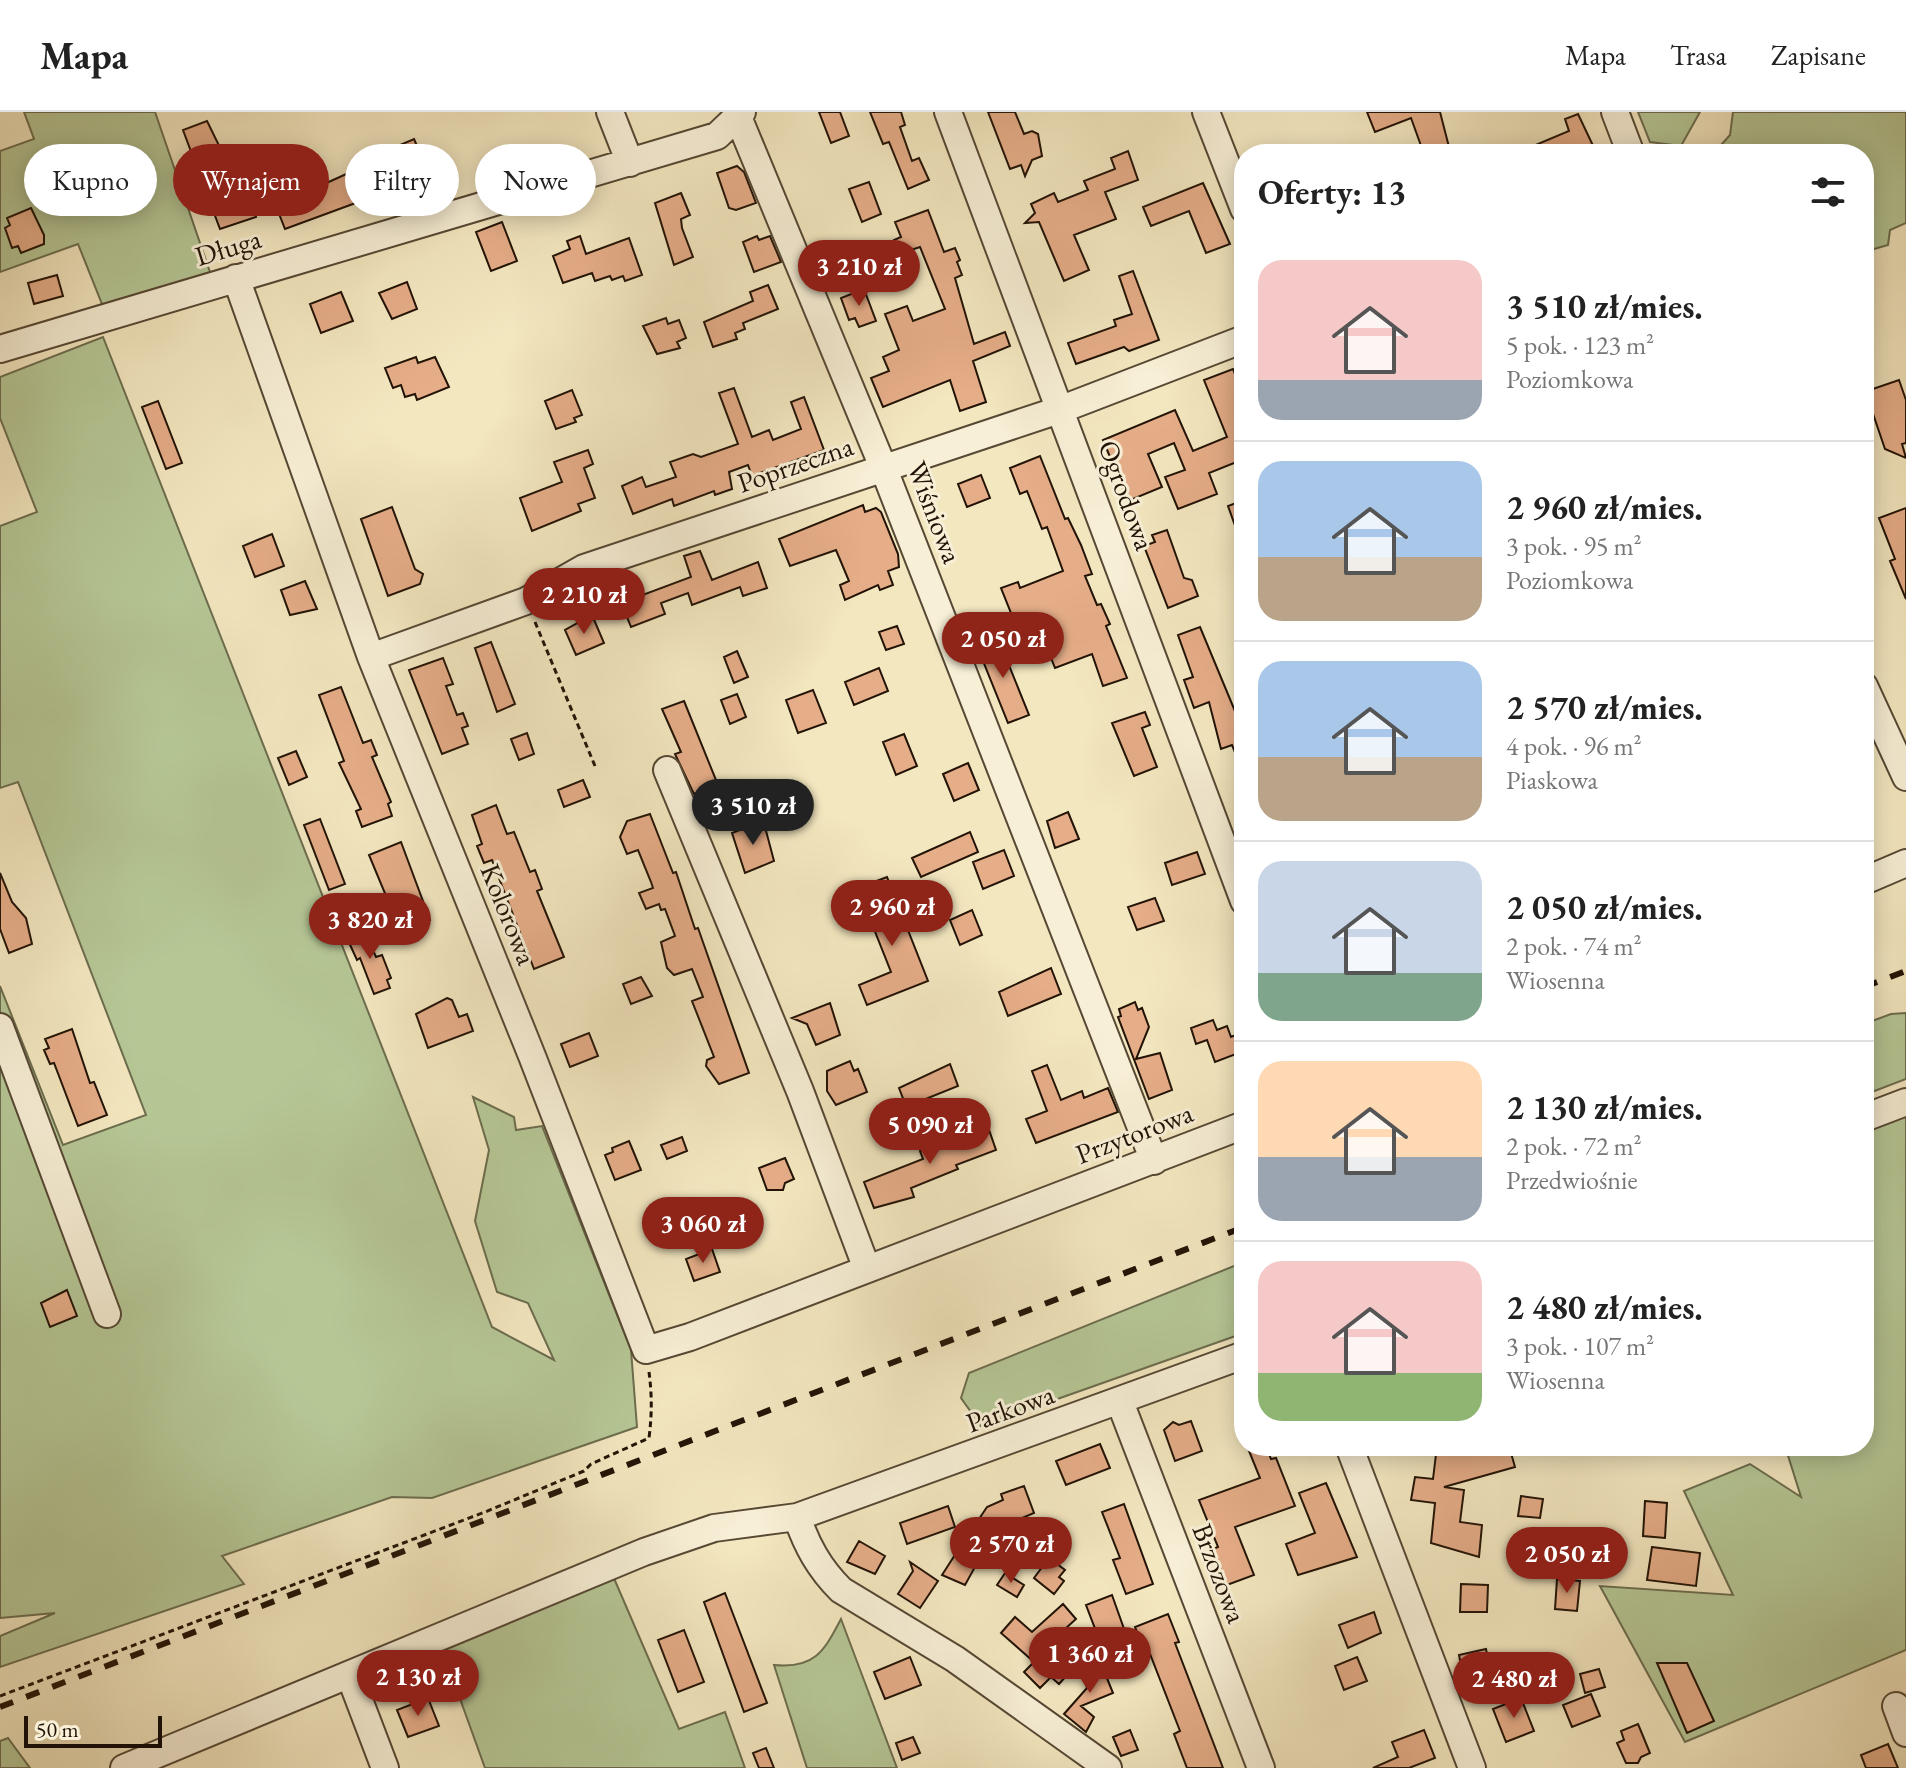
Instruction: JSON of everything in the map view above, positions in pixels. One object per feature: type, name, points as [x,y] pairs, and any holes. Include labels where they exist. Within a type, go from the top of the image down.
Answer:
[{"type":"street","points":[[610,112],[630,163]]},
{"type":"street","name":"Ogrodowa","points":[[948,112],[1234,874]]},
{"type":"street","points":[[1206,112],[1234,183]]},
{"type":"street","points":[[1615,112],[1627,144]]},
{"type":"street","name":"Długa","points":[[0,349],[717,136],[739,113]]},
{"type":"street","name":"Wiśniowa","points":[[739,113],[883,467],[1154,1161]]},
{"type":"street","name":"Kolorowa","points":[[236,278],[371,657],[646,1350]]},
{"type":"street","name":"Poprzeczna","points":[[371,657],[526,601],[584,568],[1062,409],[1234,343]]},
{"type":"street","points":[[1874,708],[1906,777]]},
{"type":"street","points":[[646,1350],[690,1337],[867,1269],[800,1091],[667,770]]},
{"type":"street","points":[[1874,877],[1906,863]]},
{"type":"street","points":[[0,1027],[107,1314]]},
{"type":"street","points":[[1874,1114],[1906,1102]]},
{"type":"street","name":"Przytorowa","points":[[867,1269],[1234,1129]]},
{"type":"street","name":"Parkowa","points":[[124,1768],[644,1552],[714,1528],[797,1517],[1234,1359]]},
{"type":"street","name":"Brzozowa","points":[[1120,1402],[1261,1768]]},
{"type":"street","points":[[1353,1456],[1472,1768]]},
{"type":"street","points":[[797,1517],[808,1548],[826,1575],[841,1590],[955,1659],[1108,1768]]},
{"type":"street","points":[[350,1676],[385,1768]]},
{"type":"street","points":[[1896,1706],[1906,1733]]},
{"type":"path","points":[[526,601],[595,766]]},
{"type":"path","points":[[0,1696],[485,1512],[584,1471],[591,1464],[649,1438],[649,1416],[655,1401],[646,1350]]},
{"type":"green space","points":[[24,112],[155,112],[173,164],[173,216],[191,216],[211,275],[104,309],[78,244],[0,272],[0,151],[34,139]]},
{"type":"green space","points":[[1638,112],[1700,112],[1682,144],[1650,142]]},
{"type":"green space","points":[[1733,112],[1906,112],[1906,223],[1890,230],[1888,245],[1874,249],[1874,144],[1722,144],[1730,135]]},
{"type":"green space","points":[[103,337],[492,1327],[554,1360],[528,1303],[497,1292],[475,1221],[489,1150],[473,1097],[514,1117],[516,1130],[542,1126],[631,1350],[637,1427],[432,1498],[392,1497],[222,1556],[244,1584],[0,1667],[0,1636],[55,1613],[0,1618],[0,986],[63,1145],[146,1115],[18,782],[0,788],[0,526],[37,512],[0,418],[0,377]]},
{"type":"green space","points":[[1906,1013],[1906,1079],[1874,1091],[1874,1020]]},
{"type":"green space","points":[[1906,1109],[1906,1650],[1685,1742],[1600,1586],[1733,1595],[1684,1491],[1750,1464],[1801,1497],[1788,1456],[1874,1456],[1874,1123]]},
{"type":"green space","points":[[1234,1266],[1234,1337],[981,1426],[961,1398],[969,1373]]},
{"type":"green space","points":[[613,1576],[679,1729],[725,1712],[745,1768],[485,1768],[441,1646]]},
{"type":"green space","points":[[841,1619],[897,1768],[807,1768],[774,1665],[809,1661],[823,1649]]},
{"type":"green space","points":[[8,1738],[30,1768],[0,1768],[0,1741]]},
{"type":"building","points":[[819,112],[840,112],[849,136],[831,143]]},
{"type":"building","points":[[870,112],[901,112],[905,125],[900,127],[912,161],[919,158],[929,180],[908,189],[889,142],[883,144]]},
{"type":"building","points":[[988,112],[1015,112],[1024,134],[1032,131],[1038,134],[1042,156],[1032,160],[1025,176],[1021,165],[1010,169]]},
{"type":"building","points":[[1367,112],[1440,112],[1448,144],[1420,144],[1411,118],[1375,132]]},
{"type":"building","points":[[1578,114],[1592,144],[1538,144],[1569,131],[1565,119]]},
{"type":"building","points":[[207,121],[218,144],[188,144],[183,130]]},
{"type":"building","points":[[1128,151],[1138,180],[1105,192],[1116,219],[1074,235],[1089,270],[1064,281],[1039,222],[1025,223],[1035,213],[1031,204],[1054,193],[1058,202],[1088,190],[1084,181],[1115,169],[1111,158]]},
{"type":"building","points":[[737,166],[744,172],[756,203],[736,210],[729,208],[717,173]]},
{"type":"building","points":[[345,175],[345,207],[329,213],[329,182]]},
{"type":"building","points":[[869,182],[881,214],[862,222],[849,189]]},
{"type":"building","points":[[1203,183],[1230,244],[1206,253],[1189,211],[1151,226],[1143,207]]},
{"type":"building","points":[[681,193],[690,215],[681,219],[682,228],[693,257],[674,265],[655,203]]},
{"type":"building","points":[[928,210],[944,252],[955,248],[960,260],[957,262],[962,275],[955,278],[974,344],[1005,332],[1010,346],[973,361],[986,402],[960,411],[950,380],[883,407],[871,378],[889,371],[883,357],[899,350],[885,314],[907,306],[913,321],[945,309],[920,247],[899,254],[894,240],[901,237],[895,222]]},
{"type":"building","points":[[24,211],[24,216],[35,216],[44,235],[44,244],[21,253],[18,246],[12,248],[5,228],[10,225],[7,218]]},
{"type":"building","points":[[215,216],[256,217],[220,229]]},
{"type":"building","points":[[280,216],[320,216],[285,229]]},
{"type":"building","points":[[502,222],[517,261],[491,271],[476,232]]},
{"type":"building","points":[[580,236],[586,254],[629,238],[642,275],[625,281],[623,276],[612,280],[610,276],[595,281],[592,273],[563,283],[553,256],[570,249],[567,241]]},
{"type":"building","points":[[757,236],[759,240],[770,236],[781,262],[754,272],[743,242]]},
{"type":"building","points":[[1133,271],[1159,340],[1129,351],[1124,347],[1076,364],[1068,343],[1116,326],[1114,320],[1132,314],[1119,276]]},
{"type":"building","points":[[57,275],[63,296],[34,304],[28,283]]},
{"type":"building","points":[[407,282],[417,309],[392,319],[379,293]]},
{"type":"building","points":[[768,285],[778,309],[743,323],[745,329],[735,333],[737,339],[713,347],[704,322],[753,301],[750,292]]},
{"type":"building","points":[[864,289],[876,321],[859,327],[855,318],[849,320],[841,298]]},
{"type":"building","points":[[341,292],[353,321],[321,333],[310,304]]},
{"type":"building","points":[[666,318],[668,324],[679,320],[686,338],[677,342],[680,348],[657,354],[643,326]]},
{"type":"building","points":[[416,357],[418,363],[435,357],[449,387],[417,400],[415,394],[405,397],[401,385],[393,388],[385,368]]},
{"type":"building","points":[[1233,369],[1234,372],[1234,463],[1209,473],[1217,494],[1178,509],[1165,477],[1185,470],[1174,443],[1148,454],[1162,487],[1128,501],[1103,440],[1175,410],[1193,451],[1227,437],[1204,380]]},
{"type":"building","points":[[1899,380],[1906,400],[1906,443],[1902,444],[1906,458],[1885,449],[1874,417],[1874,389]]},
{"type":"building","points":[[734,388],[752,437],[769,430],[773,440],[801,429],[791,402],[804,397],[824,450],[752,476],[748,465],[729,472],[732,489],[715,495],[714,491],[674,506],[672,499],[633,514],[622,486],[642,477],[646,487],[676,477],[670,462],[693,454],[701,457],[738,444],[719,393]]},
{"type":"building","points":[[572,390],[582,415],[574,418],[576,422],[556,429],[545,401]]},
{"type":"building","points":[[158,401],[182,463],[166,469],[142,407]]},
{"type":"building","points":[[588,450],[593,464],[584,468],[595,498],[578,504],[581,511],[532,531],[520,498],[562,482],[554,462]]},
{"type":"building","points":[[1040,456],[1065,519],[1068,518],[1081,545],[1092,574],[1085,576],[1097,605],[1101,604],[1110,624],[1106,626],[1127,678],[1103,686],[1092,654],[1055,668],[1036,620],[1017,628],[1001,588],[1018,582],[1020,588],[1063,571],[1047,527],[1042,529],[1027,491],[1020,494],[1010,468]]},
{"type":"building","points":[[981,475],[990,498],[967,507],[958,484]]},
{"type":"building","points":[[1234,504],[1234,523],[1228,506]]},
{"type":"building","points":[[863,505],[865,512],[876,508],[881,512],[898,554],[899,567],[888,571],[893,585],[880,590],[878,585],[845,600],[840,585],[849,581],[836,550],[790,566],[779,539]]},
{"type":"building","points":[[392,507],[415,569],[423,574],[420,584],[388,596],[361,519]]},
{"type":"building","points":[[1906,508],[1906,599],[1890,561],[1895,559],[1879,518]]},
{"type":"building","points":[[1167,530],[1184,578],[1192,580],[1198,596],[1168,608],[1144,546],[1155,542],[1152,535]]},
{"type":"building","points":[[272,534],[284,566],[255,577],[243,546]]},
{"type":"building","points":[[700,551],[712,580],[758,562],[767,588],[743,596],[740,587],[692,605],[688,593],[661,603],[665,614],[631,627],[621,603],[691,577],[684,556]]},
{"type":"building","points":[[305,581],[317,609],[290,615],[281,590]]},
{"type":"building","points":[[592,615],[604,643],[576,655],[565,630]]},
{"type":"building","points":[[897,626],[904,644],[886,650],[879,632]]},
{"type":"building","points":[[1200,627],[1234,709],[1234,750],[1232,745],[1221,749],[1209,702],[1194,708],[1184,680],[1193,677],[1178,635]]},
{"type":"building","points":[[998,638],[1029,715],[1008,723],[977,646]]},
{"type":"building","points":[[491,642],[515,704],[497,712],[475,648]]},
{"type":"building","points":[[737,651],[748,677],[734,683],[724,657]]},
{"type":"building","points":[[443,658],[453,684],[446,686],[457,715],[463,713],[468,726],[462,728],[468,744],[442,754],[409,670]]},
{"type":"building","points":[[879,668],[888,691],[854,705],[845,682]]},
{"type":"building","points":[[341,687],[363,743],[371,740],[377,755],[372,757],[391,802],[388,804],[392,816],[362,827],[356,811],[361,809],[339,763],[344,761],[319,695]]},
{"type":"building","points":[[813,690],[826,723],[798,733],[786,700]]},
{"type":"building","points":[[737,694],[746,717],[730,724],[721,700]]},
{"type":"building","points":[[684,701],[718,785],[694,794],[675,754],[681,752],[662,709]]},
{"type":"building","points":[[1145,712],[1150,725],[1142,728],[1157,767],[1134,776],[1112,723]]},
{"type":"building","points":[[527,733],[534,754],[519,760],[511,739]]},
{"type":"building","points":[[904,734],[917,766],[896,775],[883,742]]},
{"type":"building","points":[[296,751],[307,777],[289,785],[278,758]]},
{"type":"building","points":[[968,763],[979,790],[954,801],[943,774]]},
{"type":"building","points":[[583,780],[590,797],[564,807],[558,790]]},
{"type":"building","points":[[496,805],[507,834],[514,832],[530,872],[535,870],[542,889],[537,891],[564,957],[534,969],[492,860],[484,863],[477,846],[482,844],[472,815]]},
{"type":"building","points":[[1068,812],[1079,839],[1055,848],[1047,821]]},
{"type":"building","points":[[650,814],[673,873],[676,872],[695,929],[698,928],[749,1073],[719,1084],[706,1066],[707,1060],[714,1057],[692,1001],[703,997],[692,969],[674,975],[667,968],[661,942],[675,936],[665,909],[661,910],[659,904],[646,909],[639,893],[653,888],[651,882],[638,850],[627,854],[620,837],[627,821]]},
{"type":"building","points":[[320,819],[345,884],[329,890],[304,825]]},
{"type":"building","points":[[755,824],[765,827],[774,861],[745,873],[732,833]]},
{"type":"building","points":[[970,832],[978,852],[921,877],[912,858]]},
{"type":"building","points":[[401,842],[430,920],[401,932],[369,855]]},
{"type":"building","points":[[1004,850],[1014,876],[983,889],[973,862]]},
{"type":"building","points":[[1197,852],[1205,874],[1172,885],[1165,863]]},
{"type":"building","points":[[0,873],[12,902],[26,918],[32,944],[9,953],[0,929]]},
{"type":"building","points":[[887,877],[928,981],[867,1005],[859,985],[891,972],[874,929],[879,927],[868,897],[875,894],[871,883]]},
{"type":"building","points":[[1155,898],[1164,921],[1137,930],[1128,907]]},
{"type":"building","points":[[972,910],[982,935],[960,945],[950,920]]},
{"type":"building","points":[[363,928],[376,957],[382,955],[391,978],[387,980],[390,988],[374,994],[360,958],[357,960],[346,936]]},
{"type":"building","points":[[1051,968],[1061,994],[1008,1016],[999,992]]},
{"type":"building","points":[[641,977],[652,996],[631,1004],[623,984]]},
{"type":"building","points":[[447,998],[452,1000],[459,1017],[467,1014],[473,1031],[428,1048],[416,1014]]},
{"type":"building","points":[[1135,1002],[1138,1010],[1142,1008],[1149,1027],[1136,1059],[1160,1053],[1172,1090],[1149,1099],[1118,1017],[1121,1016],[1119,1009]]},
{"type":"building","points":[[830,1003],[840,1035],[816,1045],[807,1024],[792,1018]]},
{"type":"building","points":[[1213,1020],[1217,1030],[1227,1026],[1231,1037],[1234,1036],[1234,1055],[1215,1062],[1207,1040],[1196,1044],[1191,1028]]},
{"type":"building","points":[[72,1029],[90,1083],[94,1082],[107,1115],[78,1126],[54,1063],[50,1064],[44,1050],[49,1048],[45,1039]]},
{"type":"building","points":[[589,1033],[598,1056],[570,1067],[561,1044]]},
{"type":"building","points":[[850,1061],[854,1071],[858,1069],[867,1092],[836,1105],[827,1091],[827,1071]]},
{"type":"building","points":[[950,1064],[958,1086],[923,1100],[926,1108],[909,1114],[899,1088]]},
{"type":"building","points":[[1047,1065],[1061,1100],[1082,1091],[1084,1098],[1108,1088],[1118,1112],[1036,1143],[1026,1119],[1047,1111],[1032,1071]]},
{"type":"building","points":[[987,1124],[996,1150],[956,1165],[958,1169],[911,1188],[914,1197],[874,1208],[864,1182],[923,1159],[920,1151]]},
{"type":"building","points":[[682,1137],[687,1151],[667,1159],[661,1145]]},
{"type":"building","points":[[629,1141],[641,1170],[615,1180],[605,1155],[613,1152],[612,1148]]},
{"type":"building","points":[[785,1158],[794,1179],[785,1183],[783,1190],[767,1190],[759,1168]]},
{"type":"building","points":[[712,1249],[720,1272],[694,1281],[686,1259]]},
{"type":"building","points":[[67,1290],[77,1316],[50,1327],[41,1303]]},
{"type":"building","points":[[1191,1421],[1202,1451],[1175,1461],[1164,1430],[1173,1422],[1179,1425]]},
{"type":"building","points":[[1100,1444],[1110,1468],[1066,1485],[1056,1461]]},
{"type":"building","points":[[1251,1456],[1276,1458],[1295,1506],[1235,1527],[1254,1575],[1227,1585],[1213,1549],[1218,1547],[1199,1500],[1260,1478]]},
{"type":"building","points":[[1436,1456],[1512,1456],[1515,1467],[1444,1487],[1464,1490],[1460,1522],[1482,1525],[1479,1557],[1431,1543],[1435,1503],[1411,1500],[1415,1477],[1433,1479]]},
{"type":"building","points":[[1326,1483],[1357,1557],[1298,1575],[1286,1544],[1315,1533],[1299,1493]]},
{"type":"building","points":[[1024,1486],[1034,1513],[963,1543],[987,1507],[1003,1500],[1001,1494]]},
{"type":"building","points":[[1521,1496],[1543,1499],[1540,1518],[1518,1516]]},
{"type":"building","points":[[1645,1501],[1667,1503],[1665,1538],[1643,1536]]},
{"type":"building","points":[[1124,1504],[1153,1584],[1126,1594],[1113,1560],[1120,1558],[1102,1512]]},
{"type":"building","points":[[948,1506],[955,1527],[907,1544],[900,1523]]},
{"type":"building","points":[[1549,1528],[1576,1531],[1572,1560],[1545,1557]]},
{"type":"building","points":[[859,1541],[885,1556],[875,1574],[847,1562]]},
{"type":"building","points":[[960,1547],[980,1558],[965,1585],[942,1575]]},
{"type":"building","points":[[1652,1547],[1700,1553],[1696,1586],[1647,1580]]},
{"type":"building","points":[[1049,1558],[1065,1570],[1059,1577],[1064,1581],[1054,1594],[1034,1578]]},
{"type":"building","points":[[910,1562],[938,1581],[920,1608],[898,1594],[913,1571]]},
{"type":"building","points":[[1005,1573],[1024,1585],[1017,1597],[997,1585]]},
{"type":"building","points":[[1557,1579],[1580,1581],[1577,1611],[1555,1609]]},
{"type":"building","points":[[1461,1584],[1488,1585],[1487,1612],[1460,1612]]},
{"type":"building","points":[[725,1593],[767,1703],[744,1712],[704,1602]]},
{"type":"building","points":[[1112,1595],[1129,1643],[1104,1652],[1086,1605]]},
{"type":"building","points":[[1063,1604],[1076,1619],[1042,1650],[1067,1675],[1059,1684],[1051,1677],[1040,1688],[1024,1672],[1034,1662],[1001,1633],[1015,1617],[1032,1632]]},
{"type":"building","points":[[1374,1612],[1381,1633],[1348,1648],[1339,1625]]},
{"type":"building","points":[[1168,1614],[1179,1642],[1175,1643],[1223,1768],[1187,1768],[1174,1734],[1180,1731],[1150,1654],[1146,1655],[1135,1627]]},
{"type":"building","points":[[684,1630],[704,1682],[678,1692],[658,1640]]},
{"type":"building","points":[[1486,1649],[1492,1680],[1465,1686],[1459,1655]]},
{"type":"building","points":[[910,1657],[921,1685],[885,1699],[874,1672]]},
{"type":"building","points":[[1357,1657],[1367,1681],[1344,1690],[1335,1666]]},
{"type":"building","points":[[1100,1661],[1113,1693],[1081,1706],[1094,1717],[1086,1732],[1064,1714],[1087,1688],[1080,1669]]},
{"type":"building","points":[[1657,1663],[1687,1663],[1714,1721],[1687,1733]]},
{"type":"building","points":[[1599,1669],[1605,1687],[1585,1693],[1580,1674]]},
{"type":"building","points":[[1591,1694],[1600,1716],[1572,1727],[1563,1705]]},
{"type":"building","points":[[428,1698],[439,1726],[408,1737],[397,1710]]},
{"type":"building","points":[[1521,1698],[1534,1731],[1506,1742],[1493,1709]]},
{"type":"building","points":[[1638,1724],[1650,1753],[1641,1757],[1638,1763],[1626,1763],[1617,1743],[1624,1740],[1621,1731]]},
{"type":"building","points":[[1130,1730],[1138,1750],[1121,1756],[1113,1737]]},
{"type":"building","points":[[1424,1730],[1435,1758],[1409,1768],[1373,1768],[1398,1757],[1392,1742]]},
{"type":"building","points":[[913,1737],[920,1753],[902,1760],[896,1743]]},
{"type":"building","points":[[1888,1744],[1898,1768],[1866,1768],[1861,1755]]},
{"type":"building","points":[[766,1748],[774,1768],[759,1768],[753,1753]]},
{"type":"railway","points":[[1874,983],[1906,971]]},
{"type":"railway","points":[[0,1707],[1234,1231]]}]
